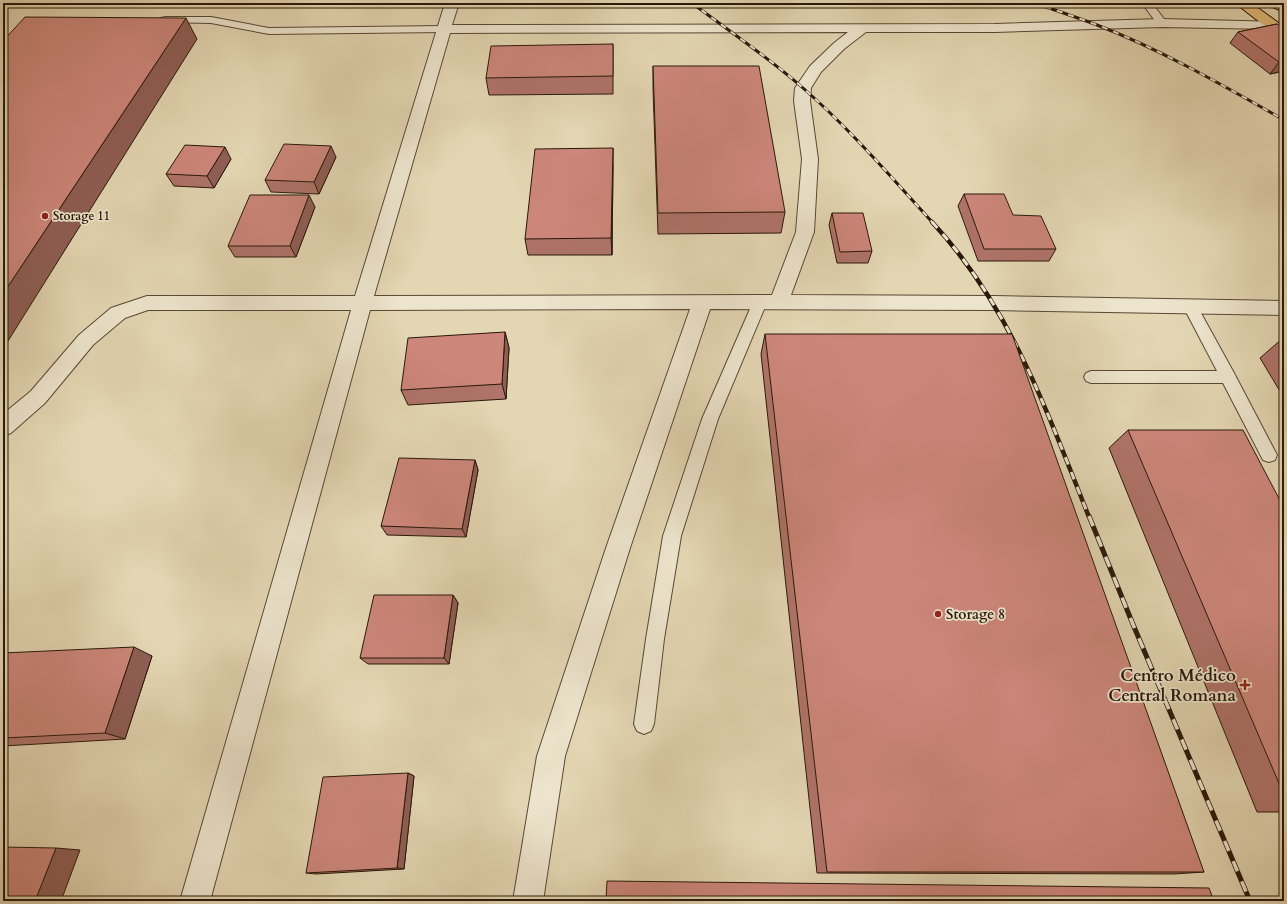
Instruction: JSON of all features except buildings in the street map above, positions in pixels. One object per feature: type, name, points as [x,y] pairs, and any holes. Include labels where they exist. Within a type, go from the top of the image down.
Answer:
[{"type":"main road","points":[[1242,3],[1284,34]]},
{"type":"main road","points":[[1275,3],[1284,8]]},
{"type":"street","points":[[195,901],[363,302],[452,3]]},
{"type":"street","points":[[445,29],[995,28],[1162,23],[1272,25]]},
{"type":"street","points":[[779,302],[805,232],[810,159],[802,101],[803,88],[815,69],[839,46],[862,28]]},
{"type":"street","points":[[3,427],[38,397],[86,340],[118,313],[147,303],[779,302],[1284,308]]},
{"type":"street","points":[[528,901],[551,756],[618,548],[702,303]]},
{"type":"lane","points":[[1152,4],[1162,23]]},
{"type":"lane","points":[[157,20],[211,20],[270,30],[445,29]]},
{"type":"lane","points":[[644,724],[655,639],[672,536],[710,419],[760,302]]},
{"type":"lane","points":[[1191,308],[1270,455]]},
{"type":"lane","points":[[1091,377],[1229,377]]},
{"type":"railway","points":[[692,3],[748,44],[803,88],[870,154],[933,223]]},
{"type":"railway","points":[[1034,3],[1097,25],[1169,57],[1284,120]]},
{"type":"railway","points":[[932,222],[960,255],[984,289],[1005,325],[1042,400],[1089,517]]},
{"type":"railway","points":[[1089,516],[1132,622],[1250,901]]},
{"type":"place","name":"Storage 11","points":[[45,216]]},
{"type":"place","name":"Storage 8","points":[[938,614]]},
{"type":"place","name":"Centro Médico Central Romana","points":[[1245,685]]}]
